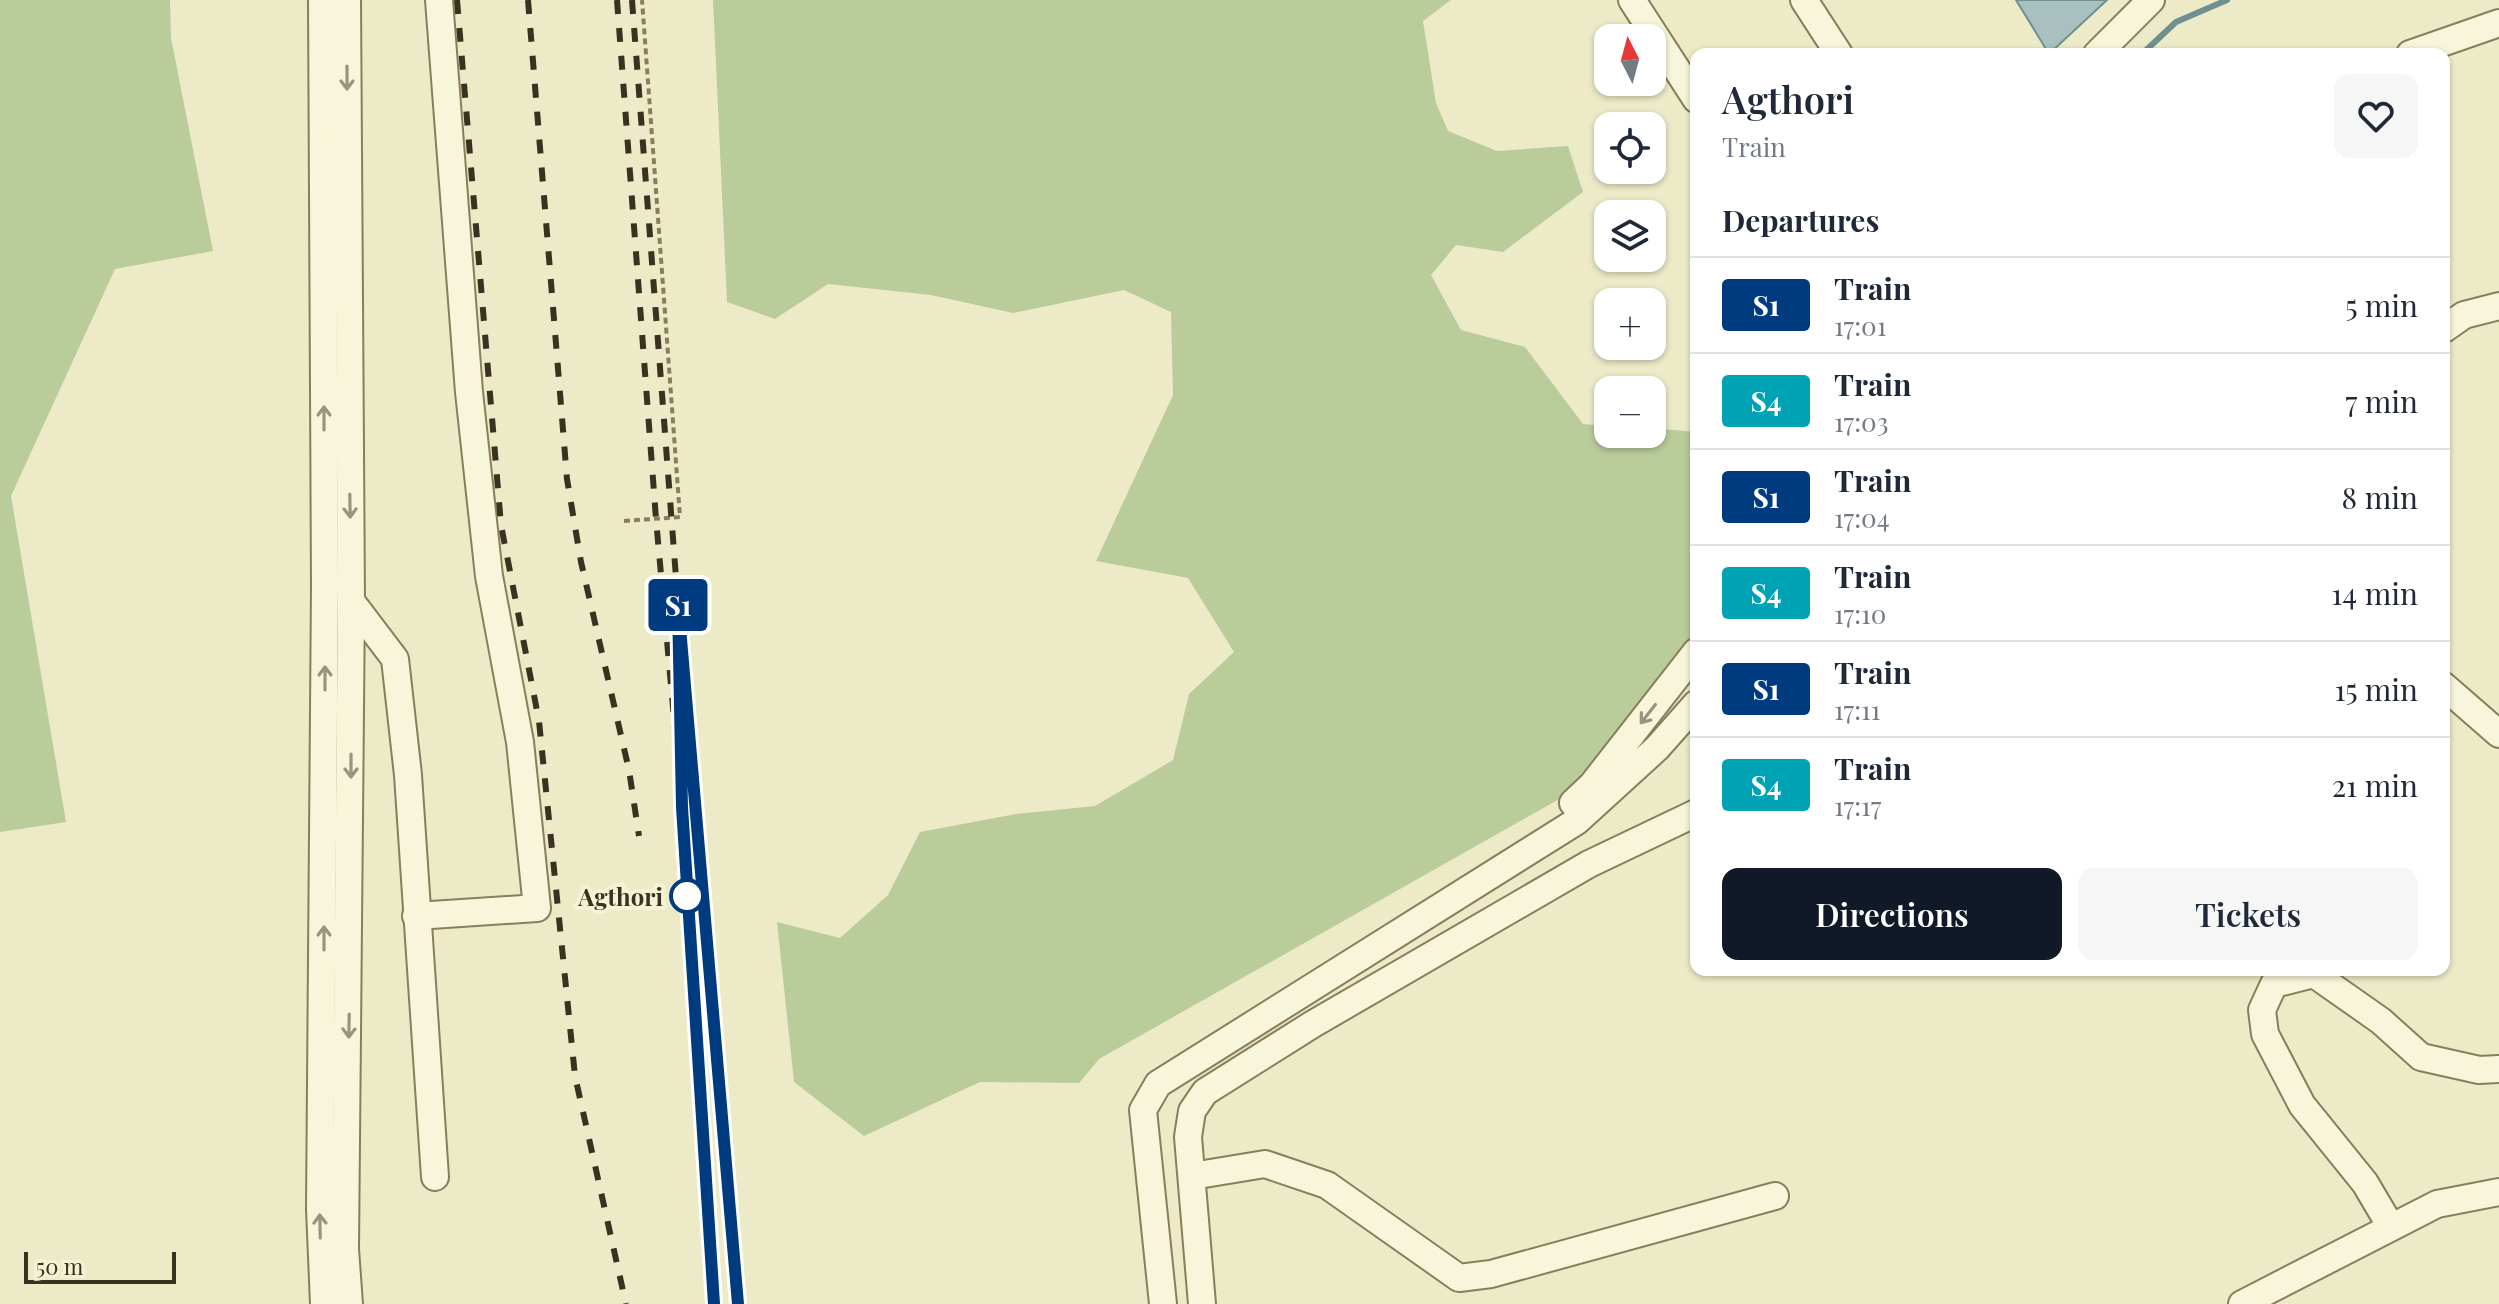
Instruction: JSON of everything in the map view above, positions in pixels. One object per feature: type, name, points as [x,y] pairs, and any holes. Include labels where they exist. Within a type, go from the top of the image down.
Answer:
[{"type":"street","points":[[322,0],[337,978],[349,1304]]},
{"type":"street","points":[[324,1304],[320,1209],[337,978],[351,601],[347,0]]},
{"type":"street","points":[[416,916],[537,908],[520,742],[489,576],[482,515],[439,0]]},
{"type":"street","points":[[1632,0],[1690,90]]},
{"type":"street","points":[[1804,0],[1835,48]]},
{"type":"street","points":[[2103,48],[2151,0]]},
{"type":"street","points":[[2427,48],[2499,23]]},
{"type":"street","points":[[2450,325],[2464,315],[2499,306]]},
{"type":"street","points":[[351,601],[395,659],[435,1177]]},
{"type":"street","points":[[1498,874],[1592,785],[1690,660]]},
{"type":"street","points":[[2450,691],[2499,734]]},
{"type":"street","points":[[1163,1304],[1143,1129],[1143,1110],[1158,1084],[1498,874],[1577,821],[1657,748],[1690,711]]},
{"type":"street","points":[[1202,1304],[1188,1137],[1192,1111],[1205,1092],[1313,1024],[1589,864],[1690,816]]},
{"type":"street","points":[[2306,976],[2274,984],[2262,1010],[2265,1034],[2302,1105],[2365,1183],[2391,1227]]},
{"type":"street","points":[[2317,976],[2381,1021],[2421,1057],[2479,1070],[2499,1069]]},
{"type":"street","points":[[1192,1176],[1265,1164],[1327,1185],[1459,1278],[1491,1274],[1775,1196]]},
{"type":"street","points":[[2242,1304],[2437,1204],[2499,1192]]},
{"type":"path","points":[[624,521],[680,517],[642,0]]},
{"type":"green space","points":[[0,0],[170,0],[171,38],[213,251],[115,269],[11,496],[66,822],[0,832]]},
{"type":"green space","points":[[713,0],[1451,0],[1423,21],[1436,103],[1448,131],[1497,151],[1568,146],[1583,192],[1503,252],[1456,245],[1431,275],[1461,330],[1525,347],[1583,424],[1594,425],[1594,448],[1666,448],[1666,429],[1690,431],[1690,639],[1570,793],[1099,1059],[1079,1083],[980,1082],[864,1136],[794,1082],[777,922],[840,938],[888,895],[920,832],[1016,814],[1095,806],[1173,760],[1189,694],[1234,652],[1188,578],[1096,561],[1173,395],[1171,312],[1124,290],[1013,313],[931,295],[828,284],[775,319],[727,302]]},
{"type":"water","points":[[2016,0],[2107,0],[2055,48],[2045,48]]},
{"type":"waterway","points":[[2148,48],[2176,22],[2227,0]]},
{"type":"railway","points":[[457,0],[501,525],[539,721],[575,1076],[626,1304]]},
{"type":"railway","points":[[528,0],[567,479],[581,562],[629,770],[639,836]]},
{"type":"railway","points":[[617,0],[656,519],[682,807],[714,1304]]},
{"type":"railway","points":[[632,0],[678,604],[679,663]]},
{"type":"railway","points":[[682,650],[738,1304]]},
{"type":"train","name":"S1","points":[[714,1304],[682,807],[678,604],[738,1304]]},
{"type":"place","name":"Agthori","points":[[687,896]]}]
